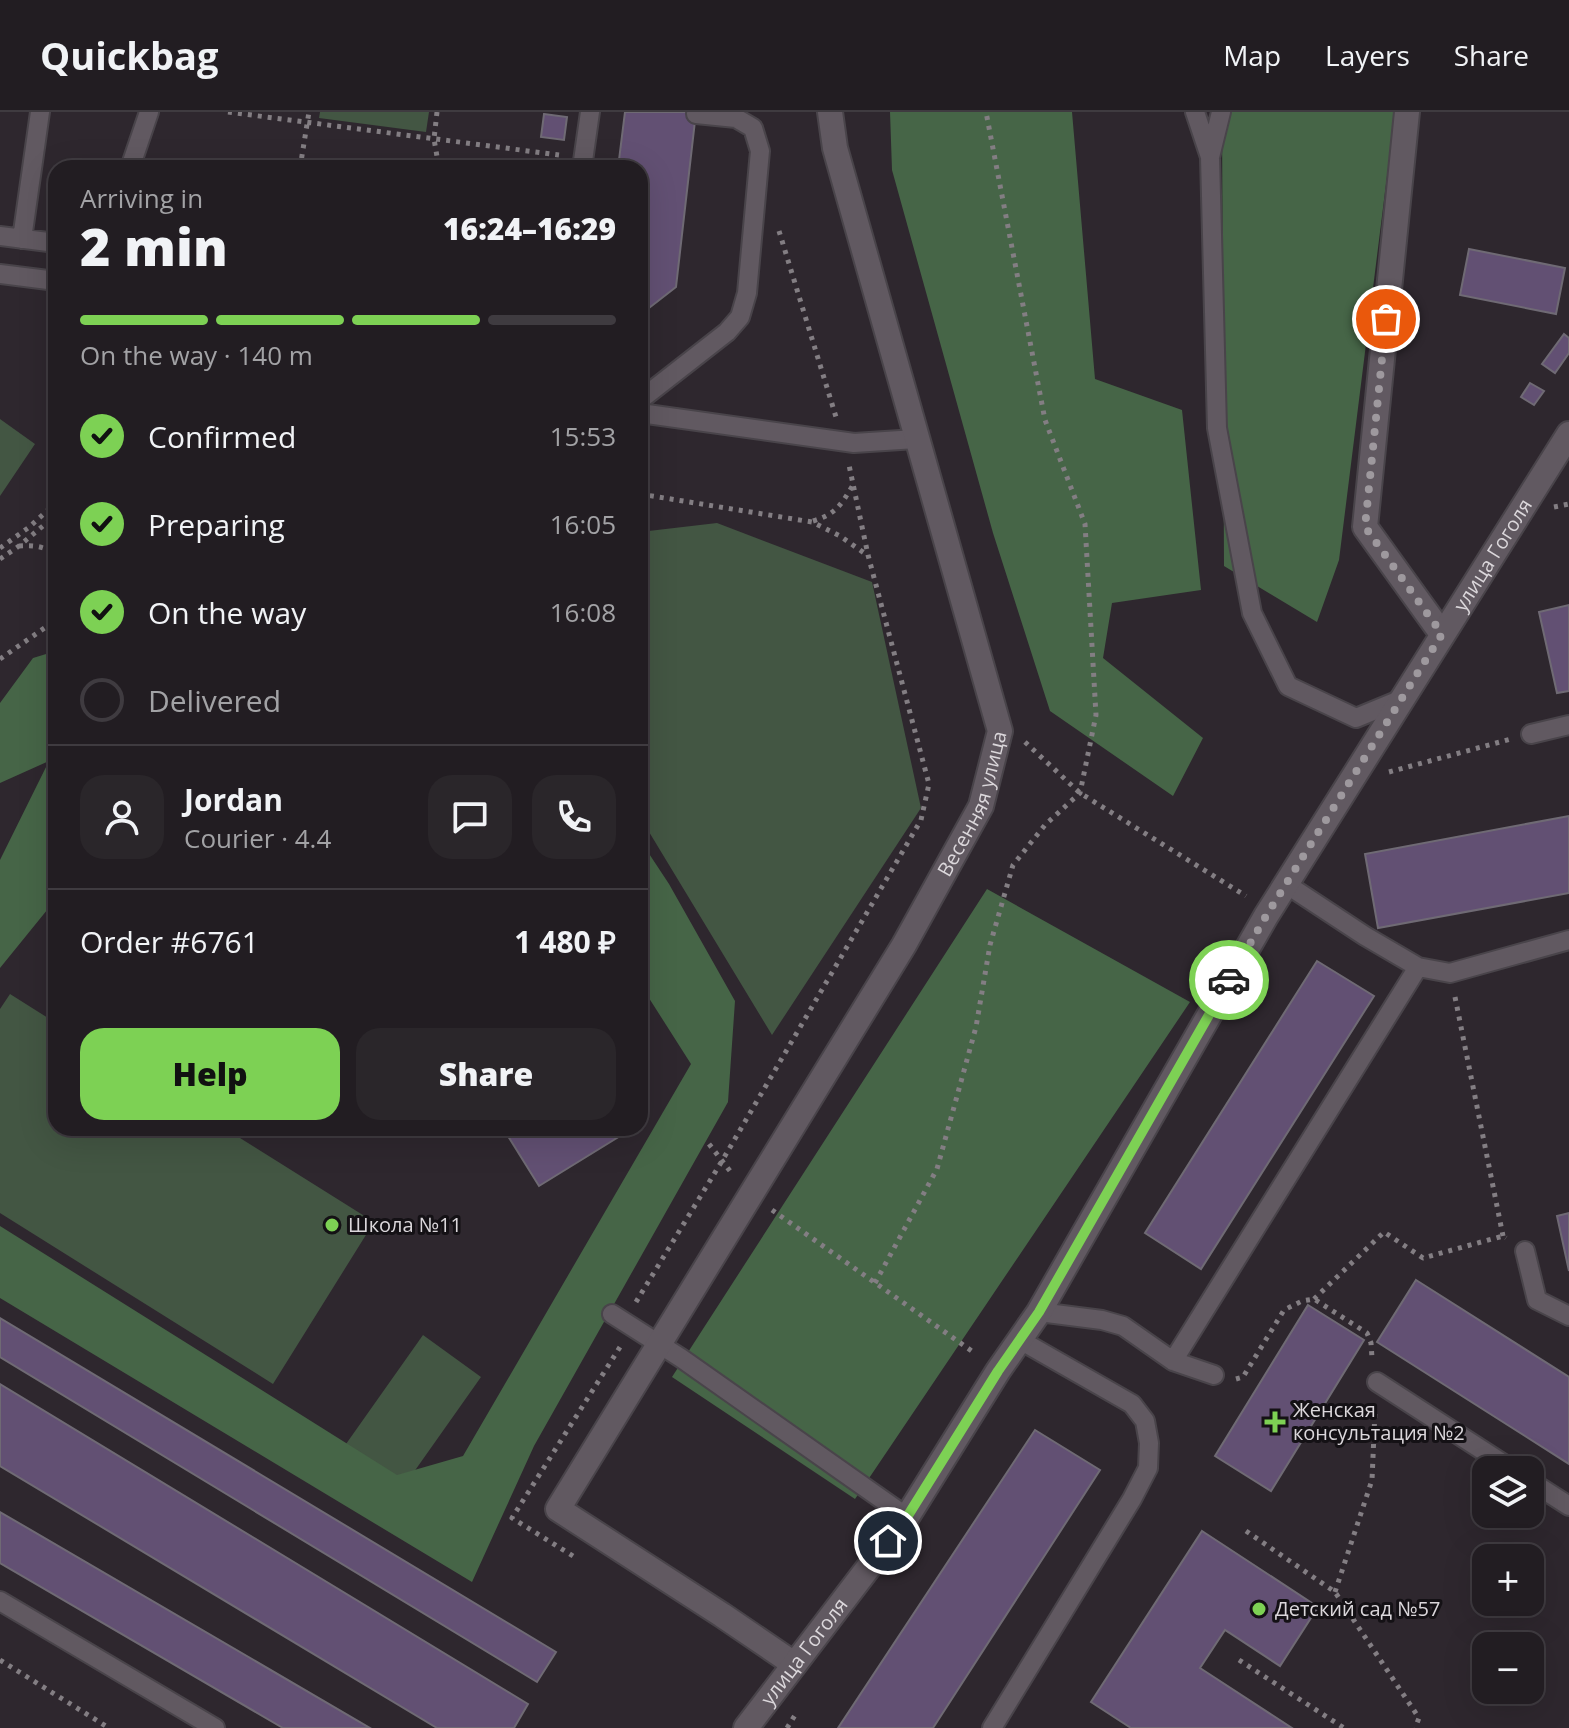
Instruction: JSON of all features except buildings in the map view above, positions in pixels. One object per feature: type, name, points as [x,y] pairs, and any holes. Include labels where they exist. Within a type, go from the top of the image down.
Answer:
[{"type":"street","name":"Весенняя улица","points":[[794,1664],[558,1509],[904,945],[981,806],[1000,731],[835,148],[830,112]]},
{"type":"street","points":[[1407,112],[1365,527],[1442,634]]},
{"type":"street","name":"улица Гоголя","points":[[746,1728],[907,1517],[998,1371],[1039,1312],[1269,911],[1569,434]]},
{"type":"lane","points":[[22,239],[40,112]]},
{"type":"lane","points":[[133,160],[149,112]]},
{"type":"lane","points":[[583,160],[590,112]]},
{"type":"lane","points":[[1195,112],[1210,157]]},
{"type":"lane","points":[[1221,112],[1210,157],[1217,428],[1252,613],[1288,686],[1356,718],[1402,699]]},
{"type":"lane","points":[[648,394],[727,332],[740,317],[747,293],[760,151],[753,128],[736,118],[696,114]]},
{"type":"lane","points":[[0,236],[48,242]]},
{"type":"lane","points":[[0,274],[48,280]]},
{"type":"lane","points":[[648,414],[854,443],[916,439]]},
{"type":"lane","points":[[1531,734],[1569,725]]},
{"type":"lane","points":[[1286,884],[1418,967],[1450,973],[1569,940]]},
{"type":"lane","points":[[1173,1361],[1418,967]]},
{"type":"lane","points":[[1525,1251],[1537,1300],[1569,1316]]},
{"type":"lane","points":[[1039,1312],[1102,1320],[1123,1326],[1173,1361],[1214,1375]]},
{"type":"lane","points":[[618,1317],[659,1342],[907,1517]]},
{"type":"lane","points":[[992,1728],[1132,1499],[1148,1468],[1149,1455],[1145,1421],[1132,1404],[1020,1340]]},
{"type":"lane","points":[[1377,1382],[1491,1456]]},
{"type":"lane","points":[[1544,1490],[1569,1506]]},
{"type":"lane","points":[[0,1601],[215,1728]]},
{"type":"path","points":[[228,112],[564,160]]},
{"type":"path","points":[[301,160],[309,112]]},
{"type":"path","points":[[437,112],[434,139],[438,160]]},
{"type":"path","points":[[618,1317],[722,1161],[921,820],[929,784],[868,555],[843,441],[775,218]]},
{"type":"path","points":[[812,522],[828,517],[840,506],[853,485]]},
{"type":"path","points":[[648,495],[812,522],[868,555]]},
{"type":"path","points":[[0,548],[48,510]]},
{"type":"path","points":[[0,559],[48,522]]},
{"type":"path","points":[[19,546],[34,545],[48,549]]},
{"type":"path","points":[[0,659],[48,626]]},
{"type":"path","points":[[1000,731],[1013,732],[1080,793],[1269,911]]},
{"type":"path","points":[[1381,774],[1531,734]]},
{"type":"path","points":[[1450,973],[1503,1236],[1525,1251]]},
{"type":"path","points":[[709,1144],[730,1171]]},
{"type":"path","points":[[764,1204],[977,1355]]},
{"type":"path","points":[[1214,1375],[1228,1383],[1243,1377],[1284,1310],[1314,1299],[1384,1232],[1423,1258],[1503,1236]]},
{"type":"path","points":[[1314,1299],[1367,1333],[1377,1382],[1372,1480],[1335,1592]]},
{"type":"path","points":[[1246,1531],[1335,1592],[1419,1718],[1415,1728]]},
{"type":"path","points":[[0,1660],[109,1728]]},
{"type":"path","points":[[1239,1660],[1344,1728]]},
{"type":"green space","points":[[320,112],[429,112],[426,132],[319,118]]},
{"type":"green space","points":[[890,112],[1072,112],[1095,379],[1182,410],[1201,590],[1112,603],[1103,658],[1203,738],[1173,796],[1050,711],[993,533],[892,170]]},
{"type":"green space","points":[[1222,112],[1395,112],[1339,560],[1317,622],[1224,566]]},
{"type":"green space","points":[[0,419],[35,444],[0,496]]},
{"type":"green space","points":[[717,523],[872,582],[921,808],[772,1035],[648,830],[648,531]]},
{"type":"green space","points":[[48,653],[48,761],[0,783],[0,703],[33,658]]},
{"type":"green space","points":[[48,763],[48,909],[0,968],[0,860]]},
{"type":"green space","points":[[648,852],[735,1001],[728,1102],[534,1446],[472,1582],[0,1298],[0,1226],[397,1475],[463,1456],[691,1064],[648,997]]},
{"type":"green space","points":[[987,889],[1190,1002],[855,1499],[672,1377]]},
{"type":"green space","points":[[10,994],[48,1018],[48,1136],[237,1136],[374,1222],[273,1384],[0,1213],[0,1009]]},
{"type":"green space","points":[[423,1335],[481,1377],[404,1486],[346,1444]]},
{"type":"way so far","points":[[1229,980],[1442,634],[1365,527],[1386,319]]},
{"type":"place","name":"Школа №11","points":[[332,1225]]},
{"type":"place","name":"Женская консультация №2","points":[[1275,1422]]},
{"type":"place","name":"Детский сад №57","points":[[1259,1609]]},
{"type":"route","points":[[888,1541],[907,1517],[998,1371],[1039,1312],[1229,980]]}]
